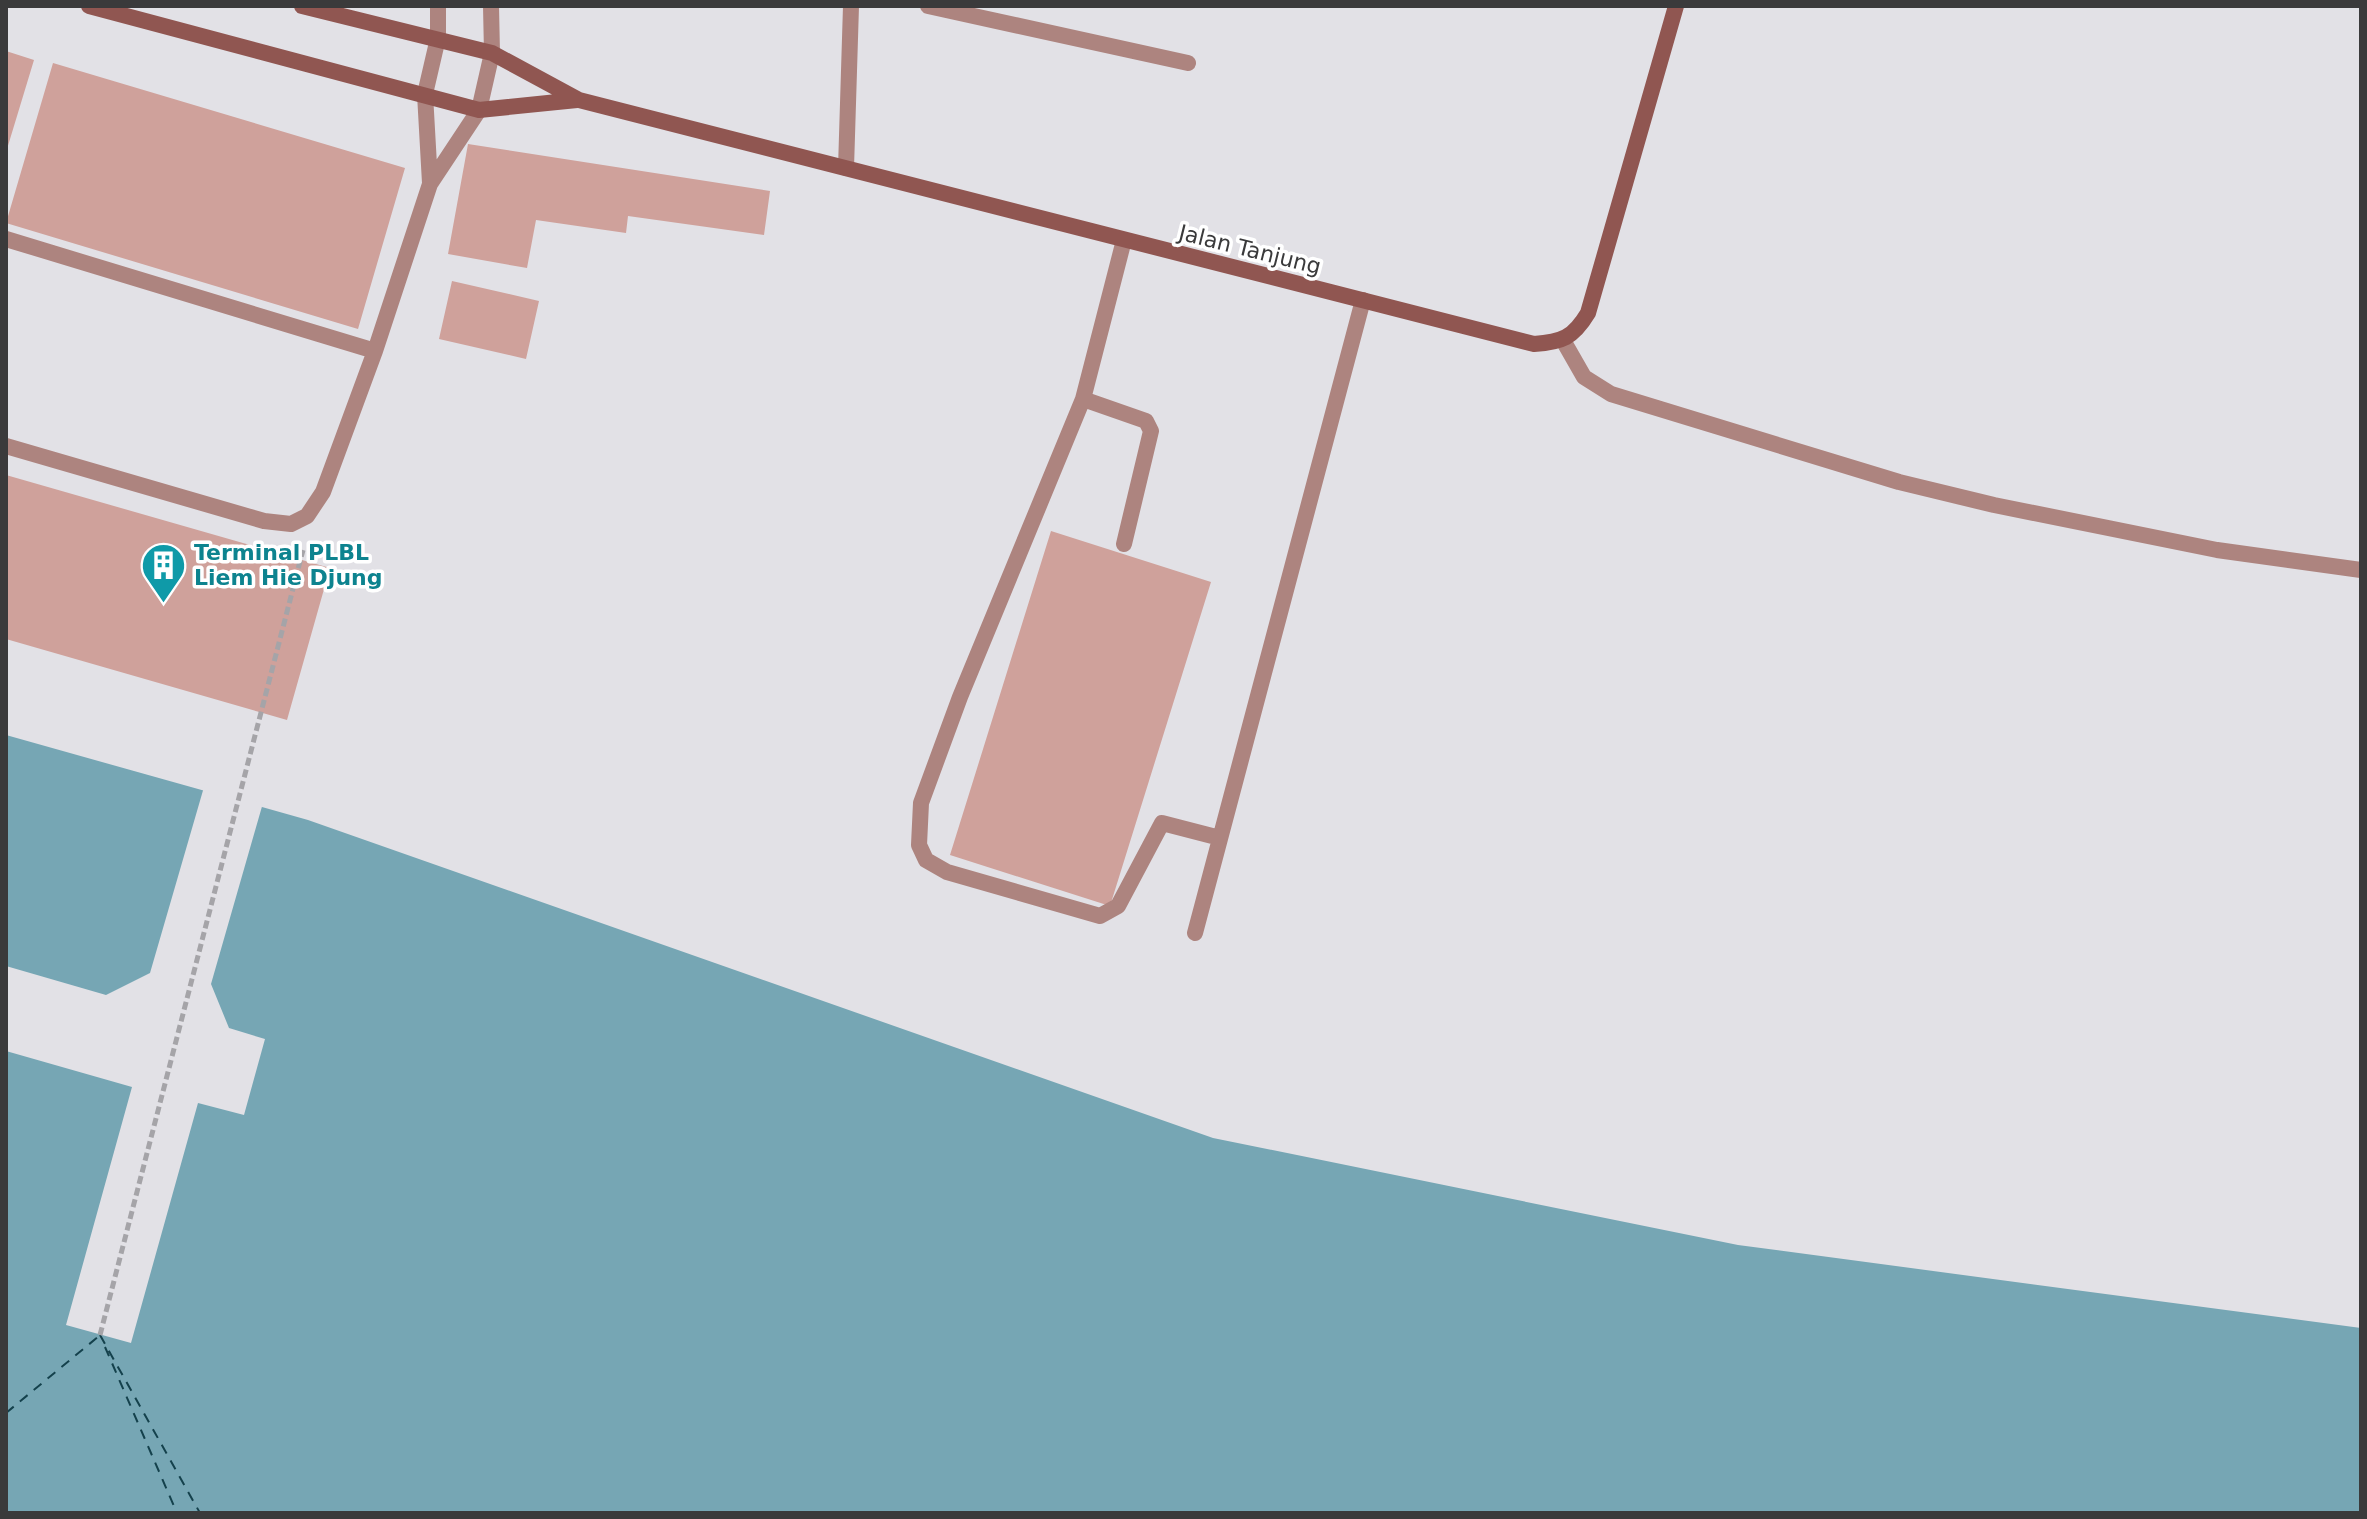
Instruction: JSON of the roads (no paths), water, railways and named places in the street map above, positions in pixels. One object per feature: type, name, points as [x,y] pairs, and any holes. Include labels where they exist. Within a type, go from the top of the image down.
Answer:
[{"type":"street","points":[[89,6],[479,110],[579,100]]},
{"type":"street","points":[[302,6],[492,53],[579,100]]},
{"type":"street","points":[[430,184],[425,94],[438,38],[438,6]]},
{"type":"street","points":[[6,446],[264,521],[291,524],[307,516],[323,492],[375,351],[430,184],[479,110],[492,53],[491,6]]},
{"type":"street","points":[[846,168],[851,6]]},
{"type":"street","points":[[928,6],[1188,63]]},
{"type":"street","points":[[1676,6],[1597,287],[1578,330],[1564,342],[1584,377],[1611,394],[1899,482],[1994,505],[2217,550],[2361,570]]},
{"type":"street","name":"Jalan Tanjung","points":[[579,100],[1534,344],[1564,342]]},
{"type":"street","points":[[6,239],[375,351]]},
{"type":"street","points":[[1124,240],[1083,399],[921,803],[919,845],[926,860],[947,872],[1100,916],[1118,906],[1162,823],[1220,838]]},
{"type":"street","points":[[1195,933],[1363,300]]},
{"type":"street","points":[[1083,399],[1146,421],[1151,431],[1124,544]]},
{"type":"water","points":[[6,735],[308,820],[1213,1138],[1738,1245],[2361,1328],[2361,1513],[6,1513]]},
{"type":"place","name":"Terminal PLBL Liem Hie Djung","points":[[163,604]]}]
